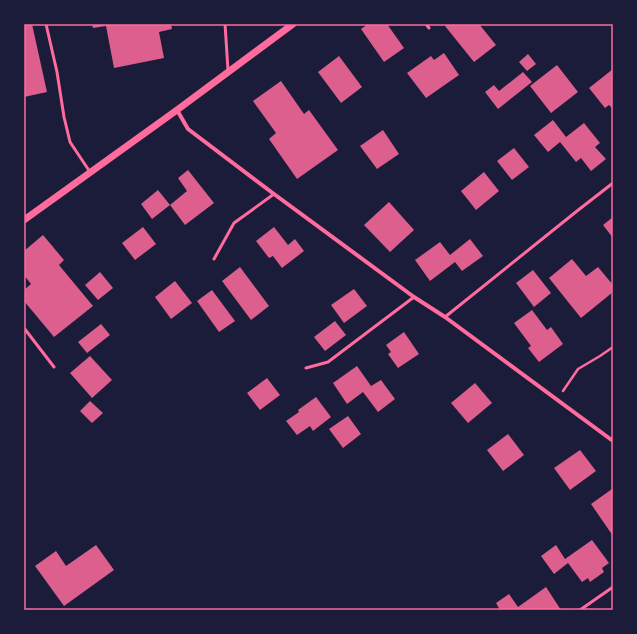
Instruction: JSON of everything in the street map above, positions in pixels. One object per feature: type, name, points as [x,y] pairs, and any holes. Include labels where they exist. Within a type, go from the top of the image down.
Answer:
[{"type":"street","points":[[24,220],[91,173],[293,24]]},
{"type":"street","points":[[177,110],[188,129],[274,194],[445,317],[613,442]]},
{"type":"lane","points":[[46,24],[57,72],[64,117],[70,142],[91,173]]},
{"type":"lane","points":[[225,24],[228,72]]},
{"type":"lane","points":[[426,24],[429,28]]},
{"type":"lane","points":[[445,317],[613,183]]},
{"type":"lane","points":[[214,259],[234,223],[274,194]]},
{"type":"lane","points":[[306,368],[328,362],[414,296]]},
{"type":"lane","points":[[24,328],[54,367]]},
{"type":"lane","points":[[580,610],[613,587]]},
{"type":"path","points":[[559,401],[563,391],[578,369],[613,347]]},
{"type":"building","points":[[24,24],[32,24],[47,92],[24,97]]},
{"type":"building","points":[[92,24],[171,24],[172,29],[159,32],[164,58],[114,68],[106,26],[93,28]]},
{"type":"building","points":[[368,24],[387,24],[404,48],[384,62],[361,29]]},
{"type":"building","points":[[448,24],[479,24],[496,45],[474,62],[445,26]]},
{"type":"building","points":[[444,53],[459,75],[426,98],[407,73],[431,56],[434,60]]},
{"type":"building","points":[[528,54],[536,64],[527,71],[519,62]]},
{"type":"building","points":[[339,56],[362,87],[341,103],[318,72]]},
{"type":"building","points":[[557,65],[578,92],[551,113],[530,86]]},
{"type":"building","points":[[613,69],[613,109],[609,105],[605,108],[589,88]]},
{"type":"building","points":[[523,72],[532,82],[498,109],[485,92],[494,85],[499,91]]},
{"type":"building","points":[[281,81],[304,114],[309,110],[338,150],[297,179],[269,139],[276,133],[253,101]]},
{"type":"building","points":[[553,120],[566,137],[584,123],[600,143],[595,147],[606,159],[591,171],[581,158],[576,162],[560,142],[548,152],[534,135]]},
{"type":"building","points":[[383,130],[399,154],[377,169],[360,146]]},
{"type":"building","points":[[514,148],[529,167],[512,180],[497,161]]},
{"type":"building","points":[[188,170],[214,203],[185,225],[170,205],[187,191],[178,178]]},
{"type":"building","points":[[484,172],[499,191],[476,210],[461,191]]},
{"type":"building","points":[[158,190],[170,205],[152,219],[141,204]]},
{"type":"building","points":[[389,202],[414,230],[390,252],[364,225]]},
{"type":"building","points":[[613,217],[613,238],[603,225]]},
{"type":"building","points":[[143,227],[156,244],[135,260],[122,243]]},
{"type":"building","points":[[274,227],[288,245],[295,239],[304,251],[282,268],[273,256],[269,258],[256,241]]},
{"type":"building","points":[[43,235],[64,260],[59,265],[93,306],[54,337],[24,301],[24,290],[31,284],[24,275],[24,251]]},
{"type":"building","points":[[470,239],[483,256],[462,271],[455,262],[430,281],[415,260],[440,242],[450,255]]},
{"type":"building","points":[[572,259],[586,276],[598,267],[613,285],[613,292],[581,318],[549,278]]},
{"type":"building","points":[[240,267],[269,306],[251,320],[222,281]]},
{"type":"building","points":[[533,270],[551,293],[534,307],[516,283]]},
{"type":"building","points":[[100,272],[113,288],[98,300],[85,285]]},
{"type":"building","points":[[175,281],[192,303],[171,319],[155,297]]},
{"type":"building","points":[[354,289],[367,306],[344,323],[331,305]]},
{"type":"building","points":[[212,290],[235,321],[219,332],[197,301]]},
{"type":"building","points":[[532,310],[547,330],[551,327],[563,344],[539,362],[528,348],[531,346],[514,323]]},
{"type":"building","points":[[335,321],[346,335],[325,351],[314,337]]},
{"type":"building","points":[[101,324],[110,335],[87,353],[78,342]]},
{"type":"building","points":[[404,332],[419,354],[398,368],[388,354],[391,352],[386,345]]},
{"type":"building","points":[[90,356],[112,380],[92,398],[70,373]]},
{"type":"building","points":[[357,366],[371,386],[381,380],[395,399],[378,412],[363,392],[347,404],[333,383]]},
{"type":"building","points":[[267,378],[280,395],[260,410],[247,393]]},
{"type":"building","points":[[475,383],[492,403],[468,423],[451,403]]},
{"type":"building","points":[[316,397],[331,417],[313,431],[310,426],[297,435],[286,421]]},
{"type":"building","points":[[90,401],[103,413],[92,423],[80,411]]},
{"type":"building","points":[[348,416],[361,434],[343,448],[329,429]]},
{"type":"building","points":[[508,434],[524,455],[503,471],[487,450]]},
{"type":"building","points":[[580,450],[596,471],[570,490],[554,468]]},
{"type":"building","points":[[612,489],[613,490],[613,536],[591,504]]},
{"type":"building","points":[[592,540],[609,563],[602,568],[604,572],[590,582],[588,578],[582,582],[568,563],[554,574],[541,556],[556,545],[565,559]]},
{"type":"building","points":[[96,545],[114,570],[64,606],[35,566],[56,551],[66,566]]},
{"type":"building","points":[[546,587],[561,610],[500,610],[496,603],[509,594],[518,607]]}]
